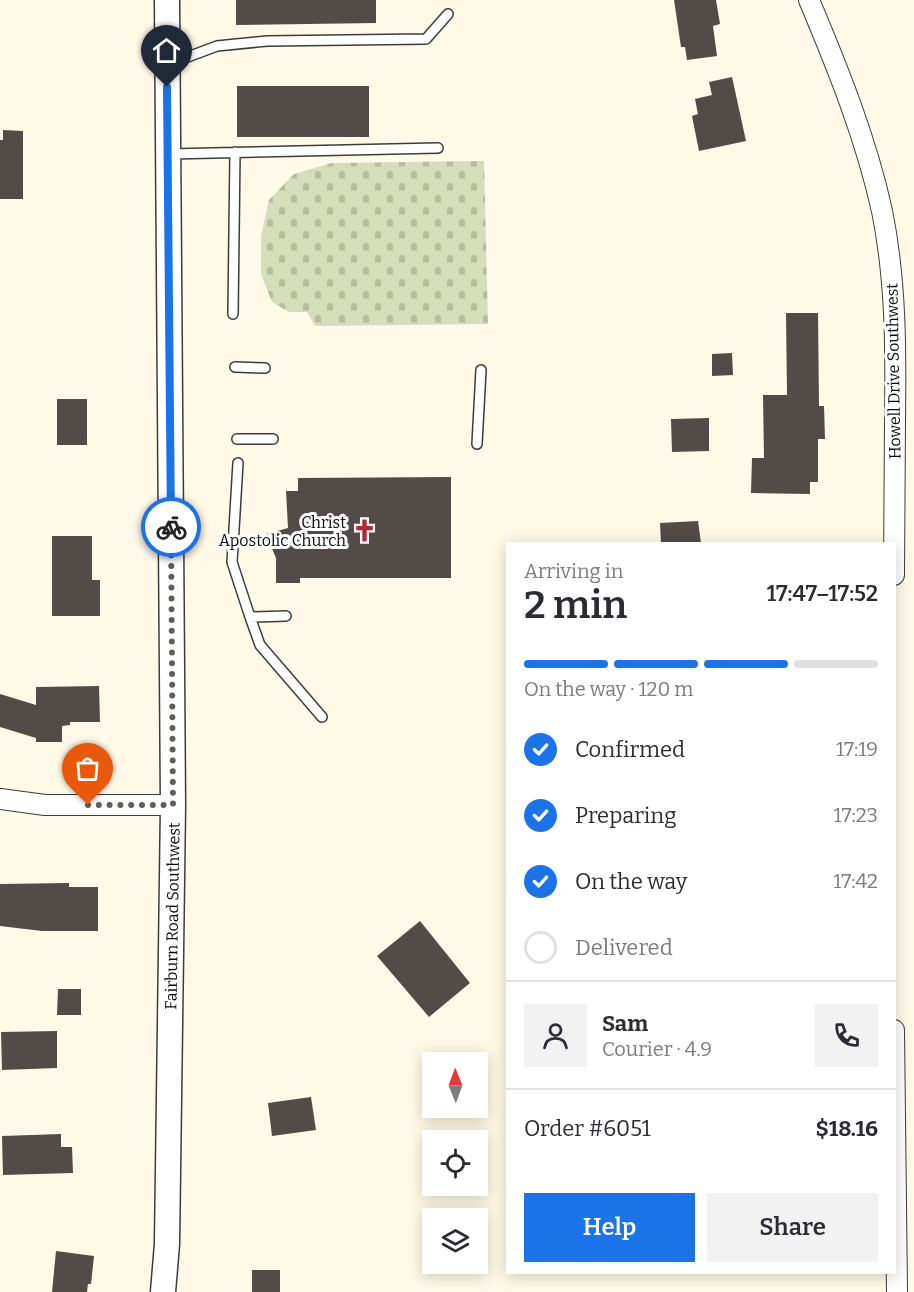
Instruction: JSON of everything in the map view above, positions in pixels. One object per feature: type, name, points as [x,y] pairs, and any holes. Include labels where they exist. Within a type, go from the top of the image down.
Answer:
[{"type":"street","name":"Fairburn Road Southwest","points":[[163,1292],[167,1244],[173,805],[167,0]]},
{"type":"street","name":"Howell Drive Southwest","points":[[809,0],[844,84],[866,147],[882,212],[892,280],[896,352],[894,542]]},
{"type":"street","points":[[0,799],[45,805],[173,805]]},
{"type":"street","points":[[896,1205],[897,1292]]},
{"type":"lane","points":[[167,64],[217,46],[267,41],[426,39],[448,14]]},
{"type":"lane","points":[[168,154],[438,148]]},
{"type":"lane","points":[[233,314],[235,152]]},
{"type":"lane","points":[[235,367],[265,368]]},
{"type":"lane","points":[[477,444],[481,370]]},
{"type":"lane","points":[[237,438],[273,439]]},
{"type":"lane","points":[[238,463],[232,562],[250,617],[260,645],[322,717]]},
{"type":"lane","points":[[250,617],[285,616]]},
{"type":"green space","points":[[484,161],[488,324],[315,326],[307,312],[289,312],[272,302],[261,274],[261,236],[269,200],[294,174],[332,163]]},
{"type":"building","points":[[236,0],[376,0],[376,23],[236,25]]},
{"type":"building","points":[[674,0],[716,0],[720,24],[713,26],[717,56],[687,60],[685,47],[681,47]]},
{"type":"building","points":[[732,77],[746,141],[699,151],[692,116],[698,114],[695,99],[712,95],[709,82]]},
{"type":"building","points":[[237,86],[369,86],[369,137],[237,137]]},
{"type":"building","points":[[3,130],[23,131],[23,199],[0,199],[0,140],[3,140]]},
{"type":"building","points":[[786,313],[818,313],[819,406],[824,406],[825,439],[818,439],[818,482],[810,482],[810,494],[751,493],[752,458],[764,458],[763,395],[787,395]]},
{"type":"building","points":[[732,353],[733,375],[712,376],[712,354]]},
{"type":"building","points":[[57,399],[87,399],[87,445],[57,445]]},
{"type":"building","points":[[709,418],[709,451],[672,452],[671,419]]},
{"type":"building","name":"Christ Apostolic Church","points":[[451,477],[451,578],[300,578],[300,583],[276,583],[276,558],[266,534],[288,528],[286,491],[298,491],[298,478]]},
{"type":"building","points":[[698,521],[701,542],[661,542],[660,523]]},
{"type":"building","points":[[52,536],[92,536],[92,580],[100,580],[100,616],[52,616]]},
{"type":"building","points":[[99,686],[100,722],[70,722],[70,725],[62,726],[62,742],[36,742],[36,738],[0,727],[0,694],[36,705],[36,687]]},
{"type":"building","points":[[69,883],[69,887],[98,887],[98,931],[42,931],[0,926],[0,884]]},
{"type":"building","points":[[420,921],[470,983],[429,1017],[377,956]]},
{"type":"building","points":[[58,989],[81,989],[81,1015],[57,1015]]},
{"type":"building","points":[[57,1031],[57,1068],[2,1070],[1,1032]]},
{"type":"building","points":[[311,1097],[316,1130],[272,1136],[268,1103]]},
{"type":"building","points":[[61,1134],[61,1147],[72,1147],[73,1173],[3,1175],[2,1136]]},
{"type":"building","points":[[56,1251],[94,1256],[91,1284],[88,1284],[87,1292],[52,1292]]},
{"type":"building","points":[[252,1270],[280,1270],[280,1292],[252,1292]]},
{"type":"way so far","points":[[88,805],[173,805],[171,527]]},
{"type":"place","name":"Christ Apostolic Church","points":[[364,531]]},
{"type":"route","points":[[167,87],[171,527]]}]
